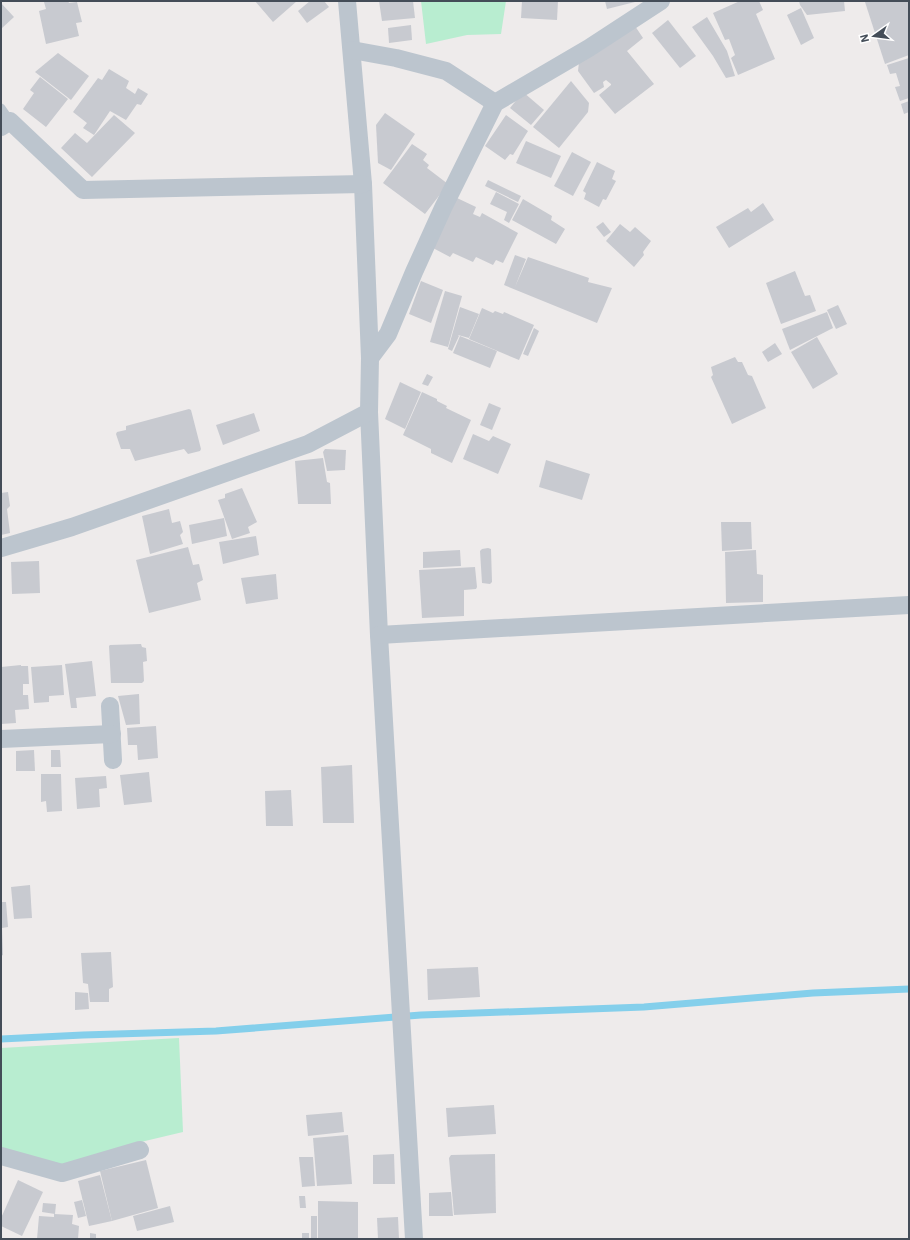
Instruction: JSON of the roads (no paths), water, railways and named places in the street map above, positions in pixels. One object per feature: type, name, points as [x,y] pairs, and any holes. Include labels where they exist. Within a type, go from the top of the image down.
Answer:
[{"type":"street","points":[[370,358],[388,334],[443,208],[495,103],[588,48],[661,1]]},
{"type":"street","points":[[345,4],[352,50],[363,184],[370,358],[369,412],[414,1239]]},
{"type":"street","points":[[352,50],[396,58],[446,71],[495,103]]},
{"type":"street","points":[[4,119],[84,190],[363,184]]},
{"type":"street","points":[[1,548],[72,527],[308,444],[369,412]]},
{"type":"street","points":[[380,635],[909,605]]},
{"type":"street","points":[[110,706],[113,760]]},
{"type":"street","points":[[1,739],[112,734]]},
{"type":"street","points":[[1,1156],[62,1173],[140,1150]]},
{"type":"waterway","points":[[1,1039],[216,1031],[421,1015],[644,1007],[813,993],[909,989]]}]
